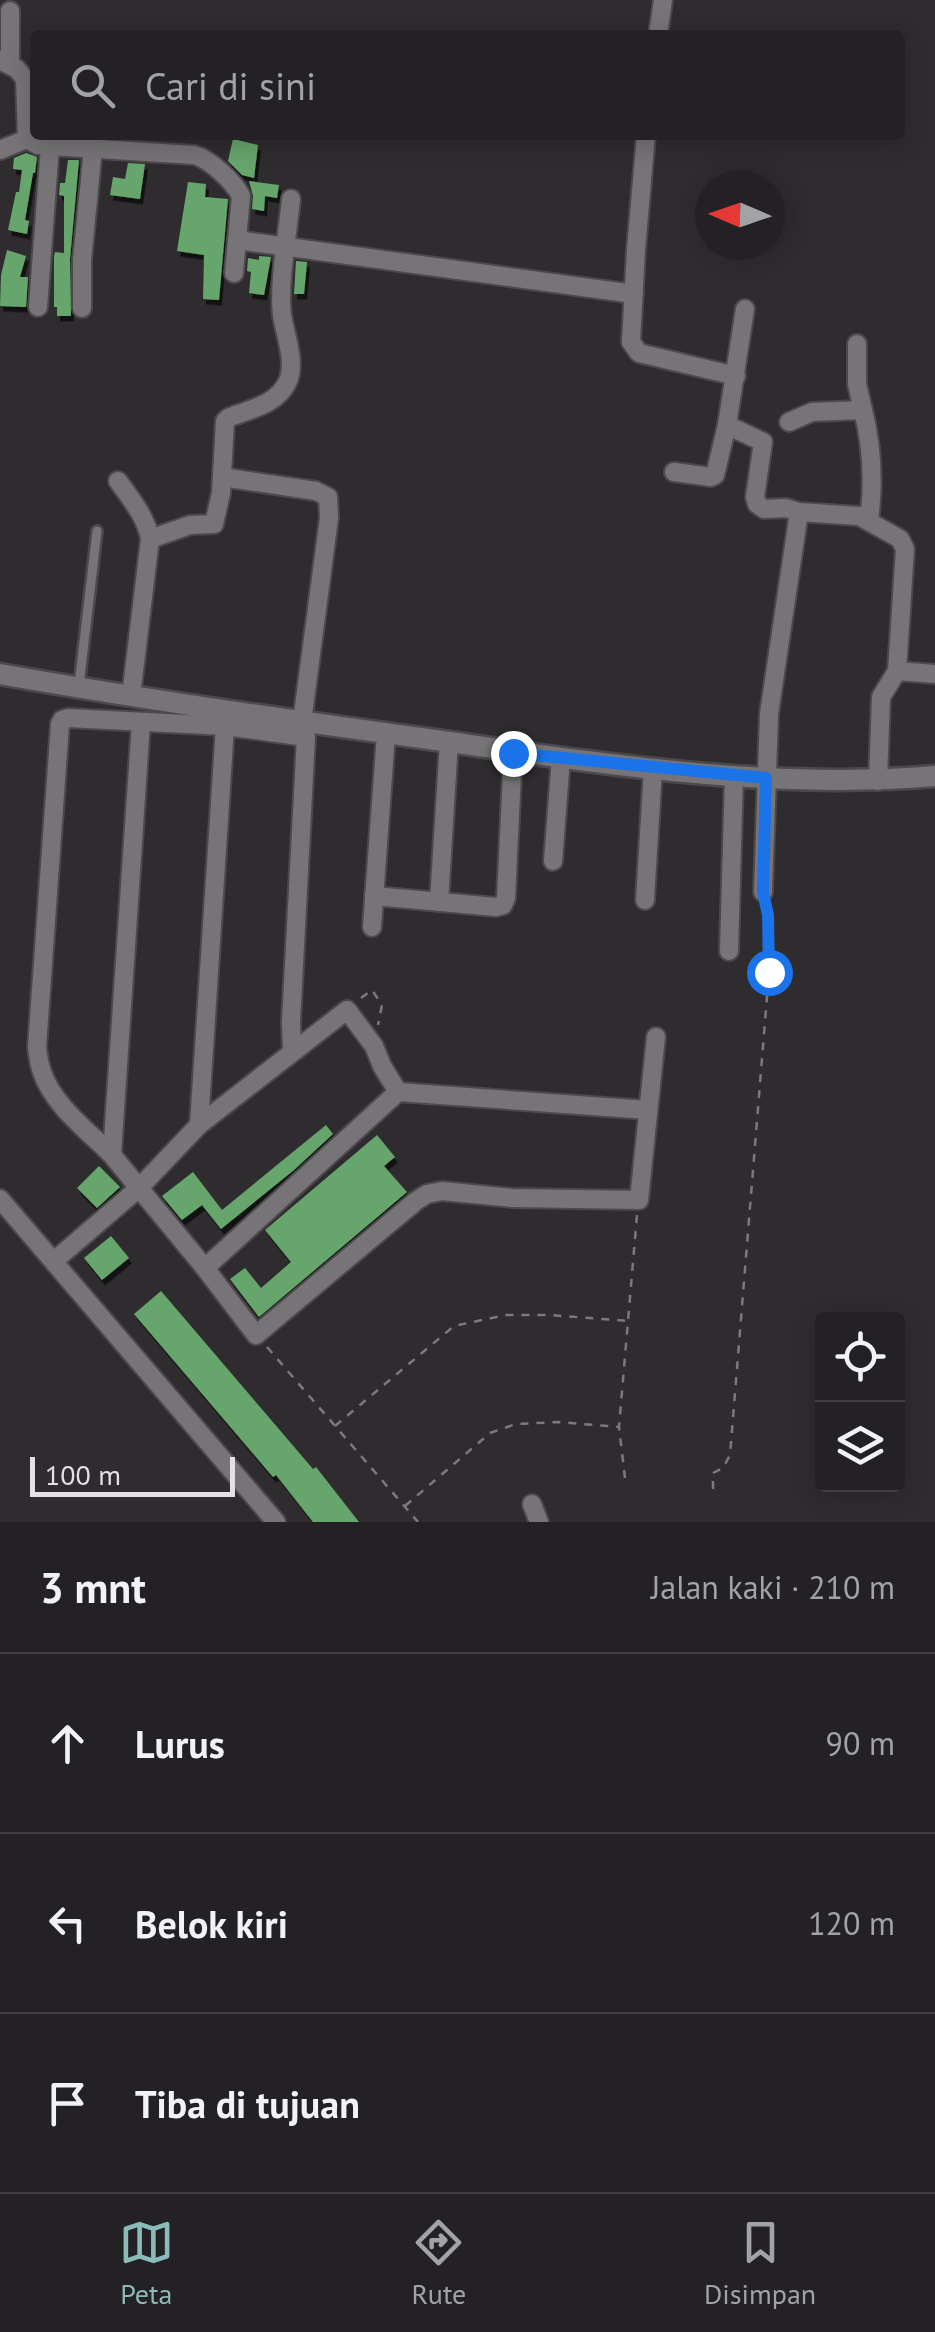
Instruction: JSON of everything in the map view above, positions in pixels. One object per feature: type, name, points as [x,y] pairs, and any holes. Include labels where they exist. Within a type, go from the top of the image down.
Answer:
[{"type":"street","points":[[659,30],[663,0]]},
{"type":"street","points":[[10,10],[5,62],[26,78],[27,139]]},
{"type":"street","points":[[27,139],[50,146],[202,156],[239,190],[234,273]]},
{"type":"street","points":[[0,150],[27,139]]},
{"type":"street","points":[[646,140],[632,342],[638,353],[736,376]]},
{"type":"street","points":[[38,307],[50,146]]},
{"type":"street","points":[[82,308],[82,260],[92,149]]},
{"type":"street","points":[[150,540],[185,526],[214,524],[225,421],[268,402],[289,379],[282,314],[291,199]]},
{"type":"street","points":[[237,240],[634,294]]},
{"type":"street","points":[[674,472],[711,478],[715,474],[736,376],[745,309]]},
{"type":"street","points":[[856,344],[858,384],[872,459],[869,520]]},
{"type":"street","points":[[788,422],[812,412],[864,410]]},
{"type":"street","points":[[727,425],[763,442],[754,497],[757,504],[764,508],[860,516],[900,539],[905,549],[897,671],[881,697],[878,781]]},
{"type":"street","points":[[222,476],[316,491],[328,497],[329,518],[302,722]]},
{"type":"street","points":[[118,481],[148,527],[150,540],[131,696]]},
{"type":"street","points":[[763,892],[769,714],[799,512]]},
{"type":"street","points":[[897,671],[935,674]]},
{"type":"street","points":[[0,674],[513,753],[766,778],[878,781],[935,776]]},
{"type":"street","points":[[292,1052],[306,737],[224,726],[62,720],[38,1028],[41,1071],[62,1104],[112,1155],[256,1335],[427,1194],[442,1191],[512,1198],[639,1200],[656,1037]]},
{"type":"street","points":[[112,1155],[141,722]]},
{"type":"street","points":[[198,1125],[224,726]]},
{"type":"street","points":[[372,927],[386,734]]},
{"type":"street","points":[[439,902],[450,742]]},
{"type":"street","points":[[374,896],[496,907],[503,904],[513,753]]},
{"type":"street","points":[[553,861],[561,758]]},
{"type":"street","points":[[645,900],[653,768]]},
{"type":"street","points":[[729,951],[734,774]]},
{"type":"street","points":[[54,1261],[138,1188],[198,1125],[346,1010],[374,1046],[398,1092]]},
{"type":"street","points":[[204,1268],[398,1092],[648,1110]]},
{"type":"street","points":[[0,1199],[276,1522]]},
{"type":"lane","points":[[78,688],[97,531]]},
{"type":"path","points":[[713,1488],[713,1473],[723,1468],[730,1455],[769,972],[768,915],[763,892]]},
{"type":"path","points":[[372,990],[382,1005],[374,1046]]},
{"type":"path","points":[[626,1478],[620,1427],[639,1200]]},
{"type":"path","points":[[335,1426],[454,1326],[506,1316],[628,1321]]},
{"type":"path","points":[[256,1335],[418,1522]]},
{"type":"path","points":[[404,1507],[490,1433],[516,1424],[558,1422],[620,1427]]},
{"type":"building","points":[[233,140],[258,145],[254,178],[242,175],[228,161]]},
{"type":"building","points":[[26,153],[37,157],[25,220],[29,221],[27,234],[8,230],[22,170],[13,169],[14,158]]},
{"type":"building","points":[[68,160],[79,160],[70,259],[71,316],[57,316],[54,256],[55,252],[64,253],[64,196],[59,195]]},
{"type":"building","points":[[128,163],[145,164],[140,199],[110,195],[113,177],[125,179]]},
{"type":"building","points":[[249,181],[279,185],[277,198],[265,196],[264,211],[252,209]]},
{"type":"building","points":[[188,182],[206,184],[205,197],[228,199],[219,300],[203,299],[204,255],[177,251]]},
{"type":"building","points":[[7,250],[26,256],[20,277],[28,277],[26,307],[0,306]]},
{"type":"building","points":[[259,256],[271,257],[264,295],[249,293],[248,258],[259,260]]},
{"type":"building","points":[[296,261],[307,262],[304,294],[294,294]]},
{"type":"building","points":[[326,1125],[333,1134],[221,1229],[202,1205],[182,1220],[162,1196],[193,1172],[222,1210]]},
{"type":"building","points":[[377,1135],[395,1157],[384,1166],[407,1192],[259,1317],[230,1279],[245,1268],[261,1288],[291,1262],[265,1230]]},
{"type":"building","points":[[99,1166],[120,1187],[97,1208],[77,1188]]},
{"type":"building","points":[[111,1236],[129,1258],[102,1280],[84,1258]]},
{"type":"building","points":[[161,1291],[313,1469],[316,1467],[359,1522],[313,1522],[276,1475],[273,1477],[134,1314]]},
{"type":"route","points":[[513,753],[766,778],[763,892],[768,915],[769,972]]}]
